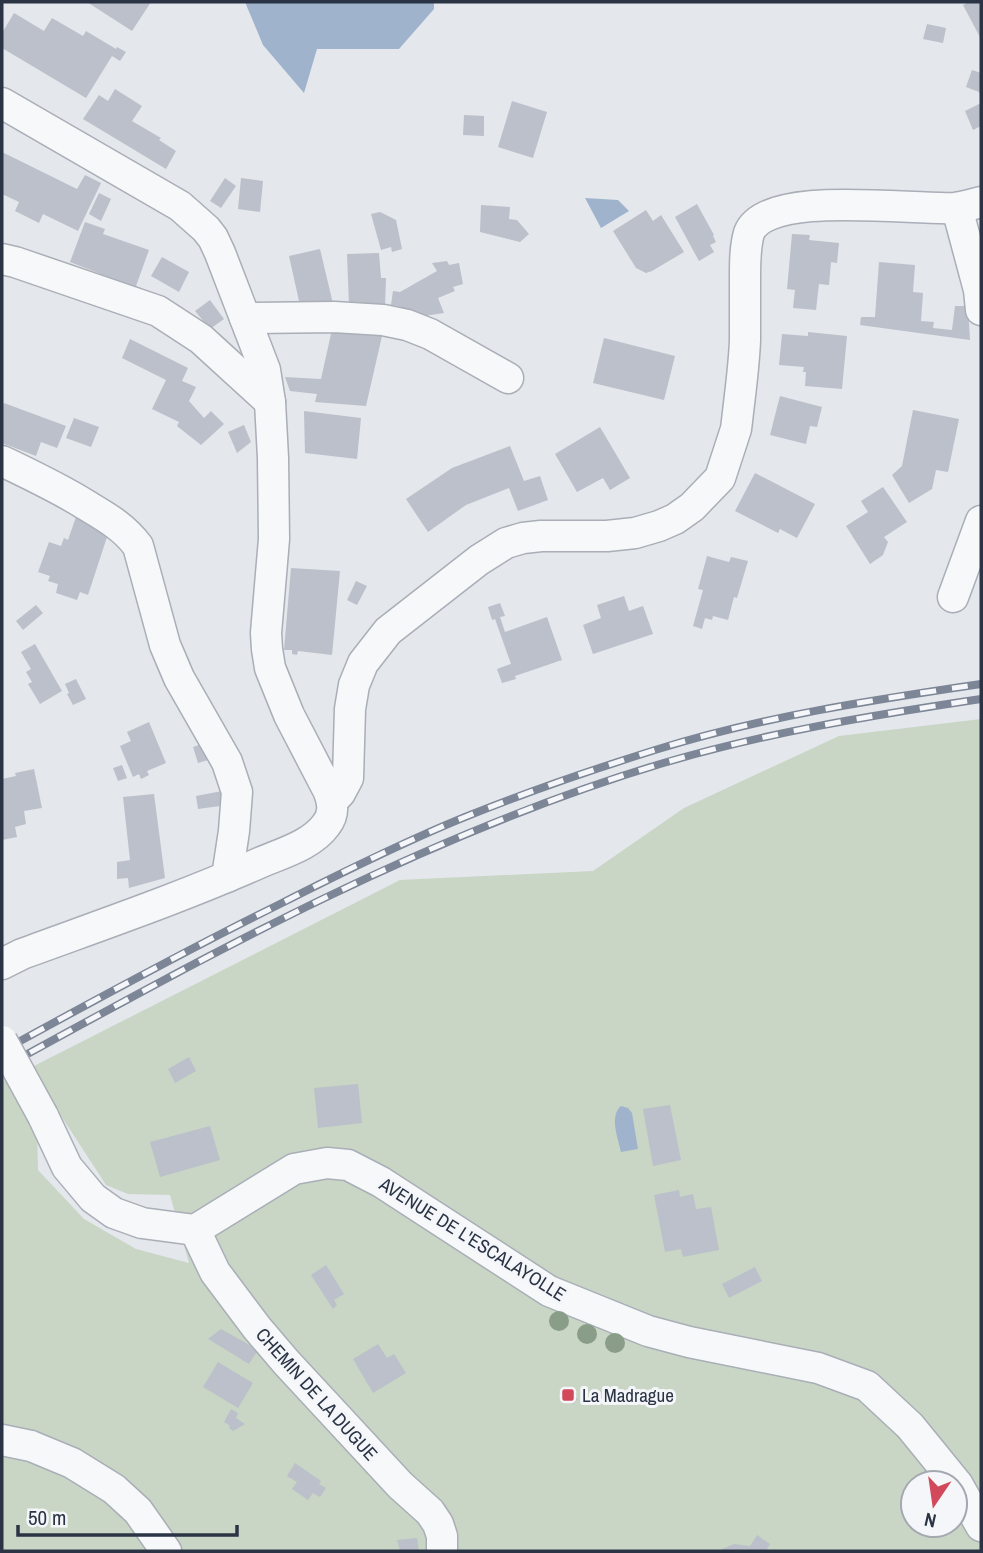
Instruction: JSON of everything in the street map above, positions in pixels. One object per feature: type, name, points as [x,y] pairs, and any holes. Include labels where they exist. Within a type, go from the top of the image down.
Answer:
[{"type":"street","points":[[2,103],[180,206],[197,219],[220,253],[265,370],[270,401],[274,539],[266,633],[270,668],[289,715],[332,801],[330,819],[325,827],[305,842],[151,908],[22,954],[2,964]]},
{"type":"street","points":[[332,801],[348,778],[350,709],[354,685],[363,663],[388,631],[479,560],[506,544],[541,536],[607,537],[659,526],[692,507],[720,478],[737,421],[745,342],[746,256],[750,231],[762,218],[780,210],[804,206],[969,205],[981,310]]},
{"type":"street","points":[[2,259],[158,312],[201,339],[270,401]]},
{"type":"street","points":[[246,318],[334,317],[407,324],[508,378]]},
{"type":"street","points":[[2,461],[55,486],[118,524],[138,546],[165,645],[179,678],[227,762],[237,792],[227,877]]},
{"type":"street","points":[[953,597],[981,521]]},
{"type":"street","points":[[2,1041],[67,1167],[93,1198],[114,1213],[142,1223],[195,1230]]},
{"type":"street","name":"AVENUE DE L'ESCALAYOLLE","points":[[195,1230],[294,1169],[327,1163],[348,1165],[381,1182],[549,1291],[648,1331],[818,1368],[867,1385],[910,1426],[958,1485],[981,1526]]},
{"type":"street","name":"CHEMIN DE LA DUGUE","points":[[195,1230],[215,1272],[257,1328],[400,1485],[430,1512],[439,1524],[442,1551]]},
{"type":"street","points":[[2,1440],[31,1446],[72,1463],[114,1489],[138,1511],[166,1551]]},
{"type":"green space","points":[[981,719],[981,1551],[2,1551],[2,1082],[8,1079],[37,1127],[38,1170],[84,1219],[136,1249],[189,1263],[170,1195],[128,1194],[106,1185],[30,1068],[400,880],[593,871],[684,808],[839,736]]},
{"type":"water","points":[[245,2],[434,2],[434,9],[399,49],[317,49],[304,93],[263,45]]},
{"type":"water","points":[[585,198],[618,200],[629,211],[601,228]]},
{"type":"water","points":[[621,1106],[632,1113],[638,1149],[621,1152],[615,1121],[617,1110]]},
{"type":"building","points":[[87,2],[151,2],[132,31]]},
{"type":"building","points":[[981,2],[981,39],[963,5]]},
{"type":"building","points":[[14,13],[44,31],[52,18],[83,36],[86,31],[126,52],[120,61],[112,56],[86,98],[2,48],[2,33]]},
{"type":"building","points":[[927,24],[946,28],[943,43],[923,39]]},
{"type":"building","points":[[972,70],[981,73],[981,98],[979,92],[966,87]]},
{"type":"building","points":[[115,89],[142,106],[132,121],[161,138],[159,140],[176,151],[166,169],[83,119],[99,95],[108,101]]},
{"type":"building","points":[[512,101],[547,112],[533,158],[498,147]]},
{"type":"building","points":[[981,103],[981,126],[973,130],[965,111]]},
{"type":"building","points":[[464,115],[484,116],[484,136],[463,135]]},
{"type":"building","points":[[2,152],[77,189],[85,175],[101,183],[78,231],[43,214],[39,223],[15,211],[19,202],[2,194]]},
{"type":"building","points":[[225,178],[236,186],[221,208],[210,201]]},
{"type":"building","points":[[241,178],[263,181],[260,212],[238,209]]},
{"type":"building","points":[[99,193],[111,199],[101,221],[89,214]]},
{"type":"building","points":[[697,204],[716,242],[710,245],[714,252],[699,261],[675,217]]},
{"type":"building","points":[[481,205],[510,207],[509,219],[517,220],[529,234],[520,242],[480,232]]},
{"type":"building","points":[[646,210],[653,221],[661,215],[684,252],[646,273],[636,268],[613,231]]},
{"type":"building","points":[[380,212],[396,220],[402,249],[392,252],[391,247],[381,250],[371,214]]},
{"type":"building","points":[[85,222],[105,229],[103,234],[149,250],[136,286],[141,288],[139,294],[132,292],[134,287],[70,262]]},
{"type":"building","points":[[792,234],[810,235],[809,240],[839,243],[837,263],[831,262],[829,285],[819,284],[816,310],[793,308],[795,290],[787,289]]},
{"type":"building","points":[[320,249],[334,308],[301,310],[289,256]]},
{"type":"building","points":[[379,253],[381,278],[386,278],[385,306],[349,305],[347,254]]},
{"type":"building","points":[[162,257],[189,272],[179,292],[151,276]]},
{"type":"building","points":[[447,261],[449,265],[459,263],[463,284],[453,287],[455,291],[438,298],[444,313],[399,317],[399,306],[391,305],[393,291],[400,292],[437,271],[432,263]]},
{"type":"building","points":[[879,262],[915,265],[913,292],[923,293],[921,321],[934,322],[933,328],[952,330],[955,306],[968,306],[970,340],[860,325],[861,317],[875,317]]},
{"type":"building","points":[[210,300],[224,319],[210,329],[195,311]]},
{"type":"building","points":[[333,325],[382,336],[366,406],[315,402],[317,394],[290,391],[285,377],[321,379]]},
{"type":"building","points":[[808,332],[847,336],[842,389],[805,386],[804,367],[779,365],[782,334],[808,336]]},
{"type":"building","points":[[604,338],[675,356],[664,400],[593,383]]},
{"type":"building","points":[[130,339],[188,368],[182,381],[196,387],[189,401],[204,418],[211,411],[224,424],[201,445],[177,426],[179,422],[152,409],[166,380],[122,358]]},
{"type":"building","points":[[780,396],[822,407],[817,427],[810,426],[806,444],[770,435]]},
{"type":"building","points":[[4,403],[66,426],[57,448],[41,442],[36,456],[2,443]]},
{"type":"building","points":[[913,410],[959,419],[948,472],[936,470],[932,489],[909,503],[892,475],[902,466]]},
{"type":"building","points":[[304,411],[361,418],[357,459],[305,453]]},
{"type":"building","points":[[74,418],[99,427],[91,447],[66,438]]},
{"type":"building","points":[[244,425],[251,442],[237,453],[228,432]]},
{"type":"building","points":[[600,427],[630,478],[610,490],[603,478],[577,492],[555,454]]},
{"type":"building","points":[[510,446],[524,481],[540,476],[548,500],[518,511],[509,488],[466,505],[428,532],[406,499],[452,468]]},
{"type":"building","points":[[755,473],[815,504],[797,538],[780,529],[778,533],[735,511]]},
{"type":"building","points":[[883,487],[907,522],[884,537],[888,542],[883,555],[870,564],[846,526],[868,512],[861,501]]},
{"type":"building","points":[[76,517],[108,534],[88,595],[80,592],[77,600],[56,593],[58,584],[48,581],[50,576],[38,572],[49,542],[61,546],[64,538],[68,540]]},
{"type":"building","points":[[707,556],[729,562],[731,557],[748,561],[728,620],[713,616],[712,620],[705,618],[702,629],[693,626],[703,590],[698,589]]},
{"type":"building","points":[[291,568],[340,571],[332,655],[298,651],[297,655],[292,654],[292,650],[284,650]]},
{"type":"building","points":[[356,581],[367,586],[357,605],[347,600]]},
{"type":"building","points":[[624,596],[629,611],[643,606],[653,634],[593,654],[583,625],[601,618],[597,605]]},
{"type":"building","points":[[500,603],[505,616],[500,617],[505,632],[547,617],[562,660],[502,683],[497,669],[511,664],[488,607]]},
{"type":"building","points":[[36,605],[43,613],[23,630],[16,621]]},
{"type":"building","points":[[35,644],[62,691],[40,704],[28,684],[32,682],[26,672],[31,669],[21,652]]},
{"type":"building","points":[[76,679],[86,699],[73,705],[65,684]]},
{"type":"building","points":[[149,722],[166,763],[147,771],[149,775],[141,779],[139,774],[133,777],[120,746],[131,741],[127,732]]},
{"type":"building","points":[[207,742],[215,758],[198,763],[193,747]]},
{"type":"building","points":[[122,765],[127,778],[118,781],[113,768]]},
{"type":"building","points":[[34,769],[42,808],[24,811],[26,824],[15,827],[17,837],[2,840],[2,779]]},
{"type":"building","points":[[222,791],[220,806],[198,809],[196,796]]},
{"type":"building","points":[[154,794],[165,878],[129,888],[128,878],[117,879],[117,862],[130,860],[123,797]]},
{"type":"building","points":[[189,1057],[196,1071],[175,1083],[168,1069]]},
{"type":"building","points":[[358,1084],[362,1123],[318,1128],[314,1088]]},
{"type":"building","points":[[670,1105],[681,1160],[653,1166],[643,1109]]},
{"type":"building","points":[[210,1126],[220,1160],[160,1177],[150,1142]]},
{"type":"building","points":[[679,1190],[680,1197],[693,1194],[696,1209],[711,1207],[719,1250],[683,1257],[681,1249],[665,1252],[654,1195]]},
{"type":"building","points":[[326,1265],[344,1294],[334,1300],[337,1305],[333,1309],[311,1275]]},
{"type":"building","points":[[755,1267],[762,1281],[729,1298],[722,1284]]},
{"type":"building","points":[[221,1329],[258,1350],[249,1364],[208,1339]]},
{"type":"building","points":[[378,1344],[387,1358],[394,1354],[406,1373],[373,1393],[353,1359]]},
{"type":"building","points":[[218,1362],[253,1383],[238,1408],[203,1387]]},
{"type":"building","points":[[564,1387],[578,1399],[573,1404],[559,1393]]},
{"type":"building","points":[[231,1409],[238,1413],[236,1418],[245,1424],[233,1431],[224,1422]]},
{"type":"building","points":[[295,1463],[321,1481],[319,1484],[326,1488],[320,1497],[313,1493],[308,1500],[292,1489],[297,1482],[287,1476]]},
{"type":"building","points":[[757,1535],[770,1544],[766,1551],[718,1551],[734,1544],[750,1546]]},
{"type":"building","points":[[417,1538],[419,1551],[400,1551],[397,1540]]},
{"type":"railway","points":[[2,1051],[174,958],[370,859],[512,799],[631,758],[735,728],[858,703],[981,684]]},
{"type":"railway","points":[[2,1068],[161,981],[323,899],[405,860],[574,792],[660,764],[739,743],[859,718],[981,699]]},
{"type":"place","name":"La Madrague","points":[[568,1395]]}]
